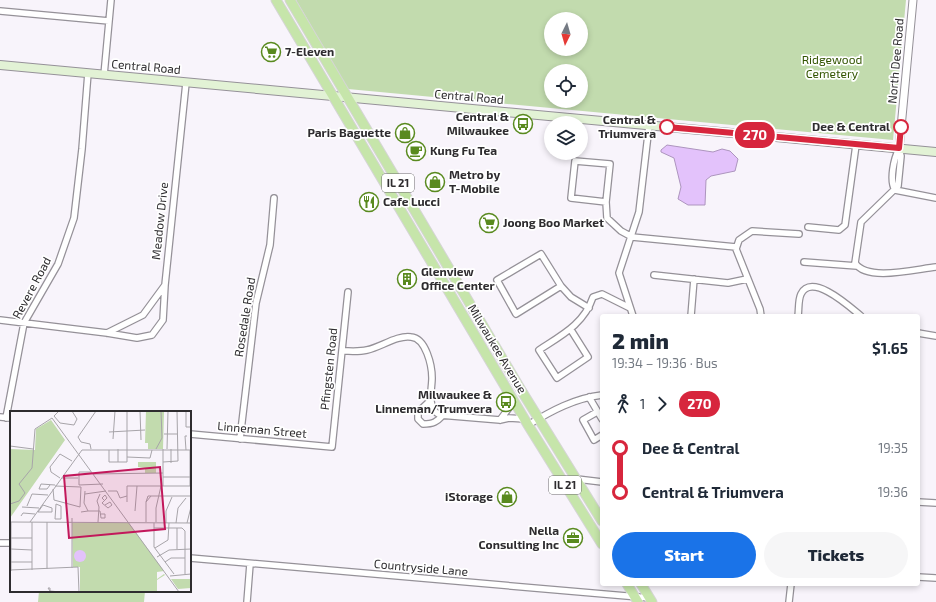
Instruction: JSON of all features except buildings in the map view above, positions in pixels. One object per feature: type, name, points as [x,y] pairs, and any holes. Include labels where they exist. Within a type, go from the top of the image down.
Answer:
[{"type":"main road","name":"Milwaukee Avenue","points":[[276,0],[526,422],[600,541]]},
{"type":"main road","name":"Milwaukee Avenue","points":[[290,0],[428,233],[600,518]]},
{"type":"main road","name":"Central Road","points":[[0,65],[936,152]]},
{"type":"main road","points":[[390,192],[398,199],[416,230],[421,233],[428,233]]},
{"type":"main road","points":[[627,586],[636,600]]},
{"type":"main road","points":[[642,586],[651,600]]},
{"type":"street","points":[[104,75],[111,0]]},
{"type":"street","name":"North Dee Road","points":[[899,148],[913,0]]},
{"type":"street","points":[[0,11],[109,21]]},
{"type":"street","name":"Revere Road","points":[[6,418],[24,323],[58,264],[74,218],[88,74]]},
{"type":"street","name":"Meadow Drive","points":[[0,320],[137,338],[152,334],[163,320],[165,285],[186,83]]},
{"type":"street","points":[[632,314],[619,273],[639,212],[649,126]]},
{"type":"street","points":[[808,227],[840,230],[845,225],[856,145]]},
{"type":"street","points":[[856,265],[861,222],[898,186],[901,156],[899,148]]},
{"type":"street","points":[[606,202],[571,198],[575,161],[610,164],[606,202],[608,218],[621,231],[632,237],[736,247]]},
{"type":"street","points":[[895,190],[936,198]]},
{"type":"street","name":"Rosedale Road","points":[[240,439],[256,303],[270,245],[274,198]]},
{"type":"street","points":[[736,247],[745,235],[752,231],[799,234]]},
{"type":"street","points":[[736,247],[761,314]]},
{"type":"street","points":[[562,286],[516,314],[497,280],[541,254],[562,286],[571,296],[589,308]]},
{"type":"street","points":[[804,262],[856,265],[863,271],[876,273],[936,267]]},
{"type":"street","points":[[654,275],[728,283],[747,279]]},
{"type":"street","points":[[691,314],[694,279]]},
{"type":"street","points":[[107,333],[143,315],[165,285]]},
{"type":"street","points":[[798,314],[800,296],[804,290],[811,287],[821,288],[833,294],[858,314]]},
{"type":"street","name":"Pfingsten Road","points":[[332,447],[348,292]]},
{"type":"street","points":[[571,330],[588,357],[557,378],[539,350],[571,330],[589,308],[593,297],[602,294],[630,308]]},
{"type":"street","points":[[920,334],[936,336]]},
{"type":"street","points":[[342,351],[366,350],[404,337],[412,337],[419,340],[425,350],[432,370],[430,400],[432,408],[435,412],[443,415],[500,420],[509,418],[526,422],[539,418],[566,405],[589,397],[600,395]]},
{"type":"street","points":[[589,397],[600,416]]},
{"type":"street","points":[[430,400],[418,412],[418,419],[423,424],[430,424],[437,421],[443,415]]},
{"type":"street","points":[[500,420],[514,401]]},
{"type":"street","points":[[598,412],[583,420],[594,440],[600,436]]},
{"type":"street","name":"Linneman Street","points":[[191,434],[332,447]]},
{"type":"street","points":[[566,486],[577,479],[600,482]]},
{"type":"street","points":[[920,502],[936,503]]},
{"type":"street","name":"Countryside Lane","points":[[191,558],[636,600],[651,600]]},
{"type":"street","points":[[247,602],[250,564]]},
{"type":"street","points":[[920,577],[936,578]]},
{"type":"street","points":[[789,602],[791,586]]},
{"type":"green space","name":"Ridgewood Cemetery","points":[[296,0],[906,0],[893,140],[551,108],[588,108],[588,64],[544,64],[544,107],[348,89]]},
{"type":"green space","points":[[39,592],[145,592],[144,602],[38,602]]},
{"type":"shaded area","points":[[667,145],[713,152],[722,149],[730,151],[738,159],[735,171],[711,176],[706,180],[705,205],[688,205],[678,199],[681,187],[674,158],[661,152],[661,150]]},
{"type":"bus line","name":"270","points":[[667,127],[899,148],[901,127]]},
{"type":"place","name":"7-Eleven","points":[[271,52]]},
{"type":"place","name":"Central & Milwaukee","points":[[523,124]]},
{"type":"place","name":"Central & Triumvera","points":[[667,127]]},
{"type":"place","name":"Dee & Central","points":[[901,127]]},
{"type":"place","name":"Paris Baguette","points":[[405,133]]},
{"type":"place","name":"Kung Fu Tea","points":[[416,151]]},
{"type":"place","name":"Metro by T-Mobile","points":[[435,182]]},
{"type":"place","name":"Cafe Lucci","points":[[369,202]]},
{"type":"place","name":"Joong Boo Market","points":[[489,223]]},
{"type":"place","name":"Glenview Office Center","points":[[407,279]]},
{"type":"place","name":"Milwaukee & Linneman/Trumvera","points":[[506,402]]},
{"type":"place","name":"iStorage","points":[[507,497]]},
{"type":"place","name":"Nella Consulting Inc","points":[[573,538]]}]
